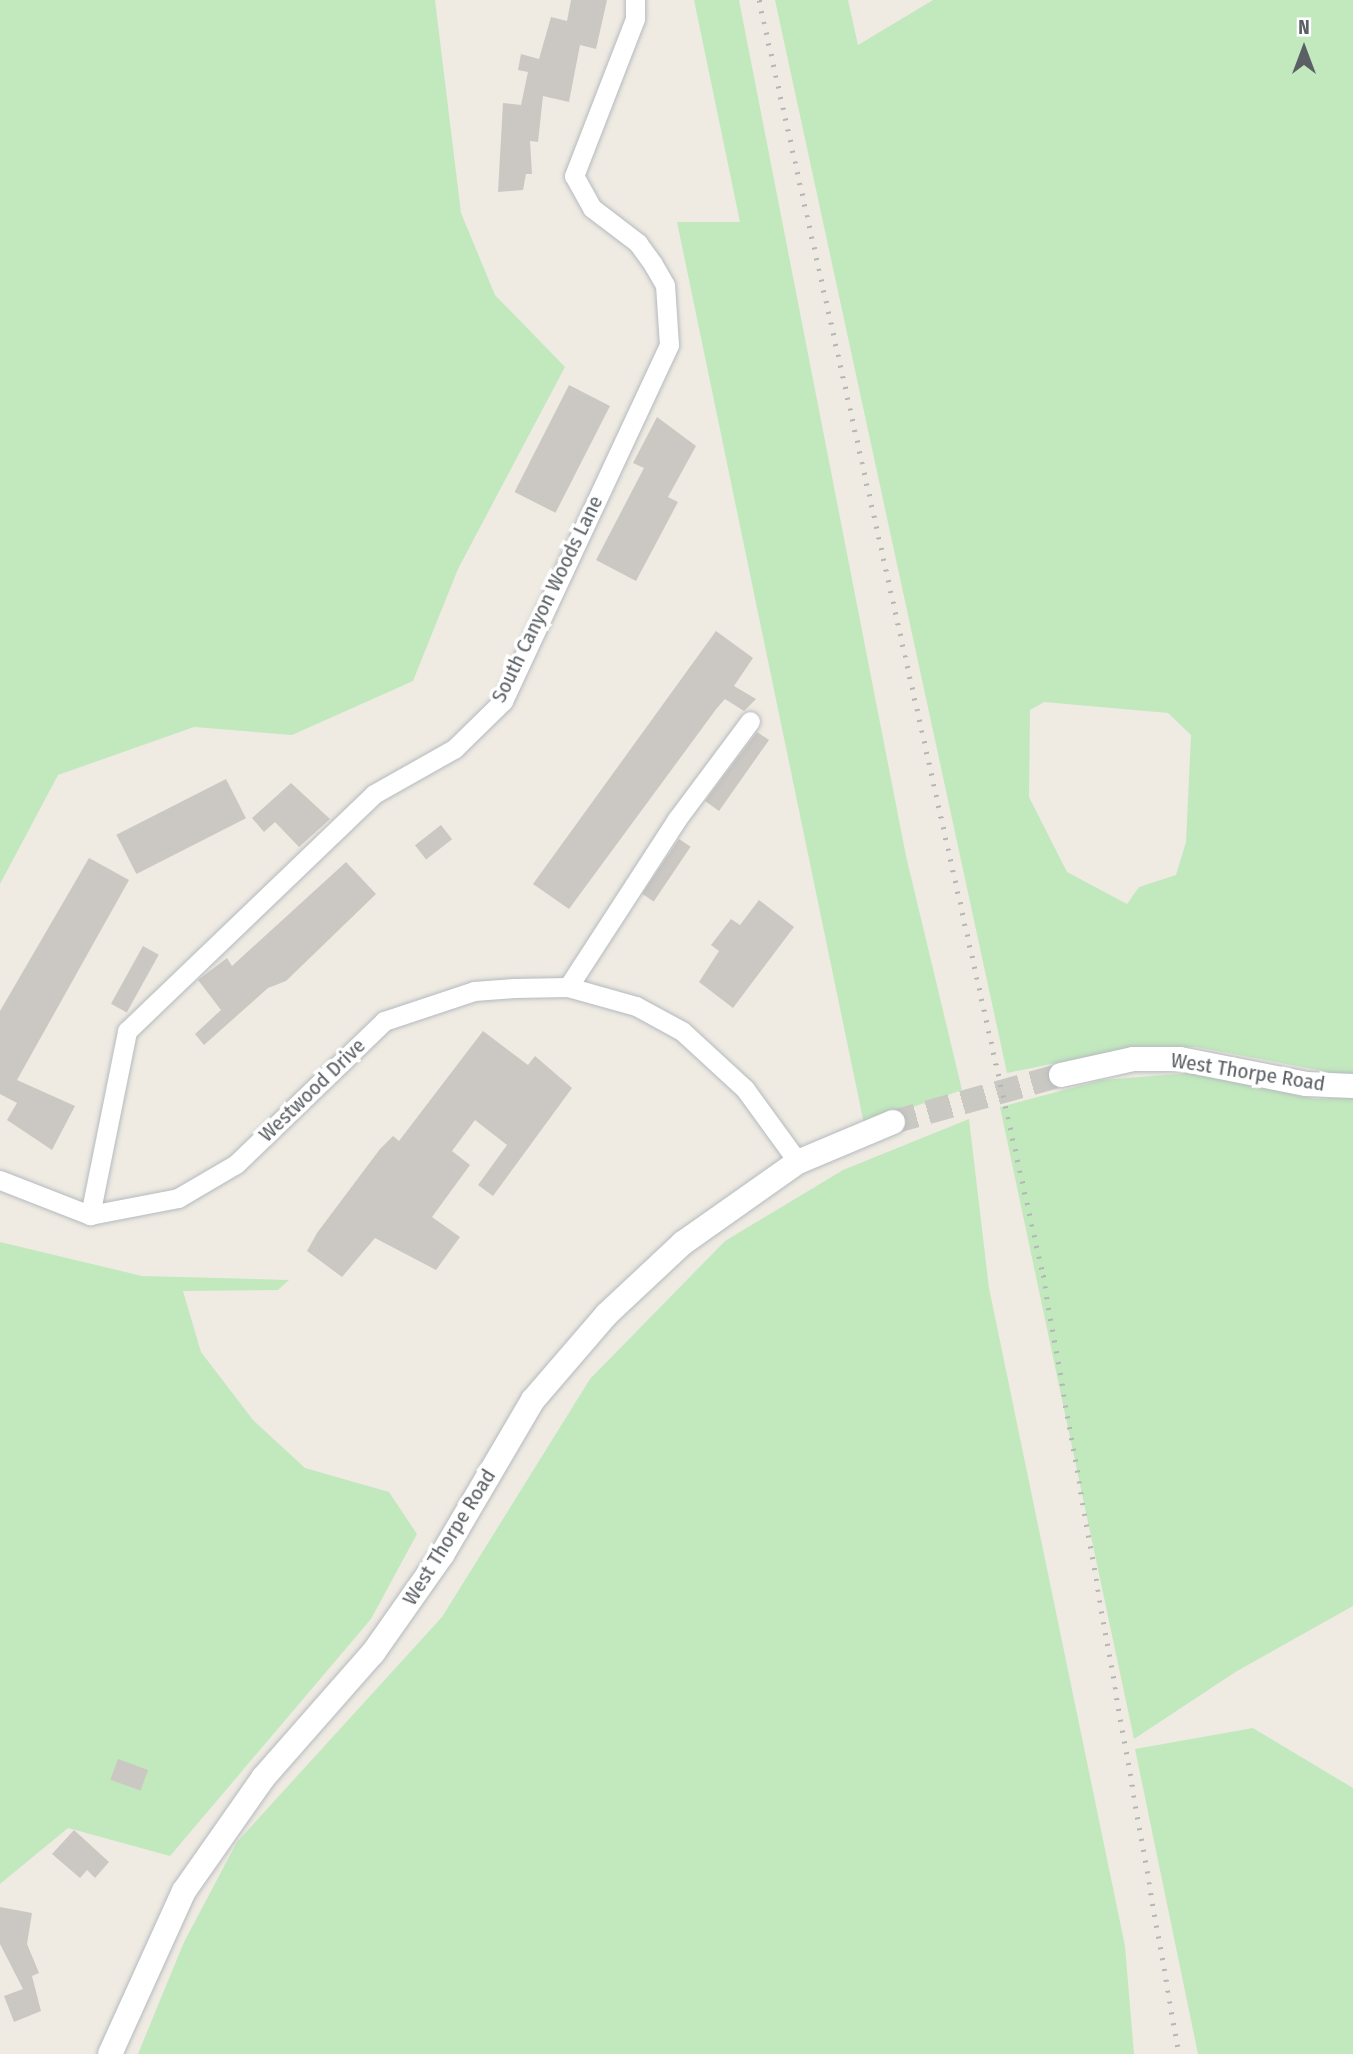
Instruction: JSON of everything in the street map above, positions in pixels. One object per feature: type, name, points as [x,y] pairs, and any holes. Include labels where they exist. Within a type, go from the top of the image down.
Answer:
[{"type":"street","name":"South Canyon Woods Lane","points":[[90,1215],[127,1031],[374,794],[454,749],[503,701],[669,345],[665,285],[638,243],[592,208],[575,176],[635,19],[635,0]]},
{"type":"street","points":[[568,987],[677,819],[750,721]]},
{"type":"street","name":"Westwood Drive","points":[[90,1215],[178,1198],[236,1164],[384,1021],[474,991],[568,987],[636,1006],[719,1059],[798,1162]]},
{"type":"street","name":"West Thorpe Road","points":[[1061,1075],[1133,1059],[1180,1059],[1306,1084],[1353,1086]]},
{"type":"street","name":"West Thorpe Road","points":[[110,2054],[184,1891],[263,1778],[373,1653],[442,1555],[533,1400],[607,1314],[684,1242],[798,1162],[893,1122]]},
{"type":"street","points":[[0,1180],[90,1215]]},
{"type":"green space","points":[[0,0],[435,0],[461,213],[495,295],[565,367],[458,569],[413,681],[292,735],[194,727],[58,775],[0,884]]},
{"type":"green space","points":[[694,0],[739,0],[906,856],[962,1090],[864,1124],[677,222],[740,222]]},
{"type":"green space","points":[[775,0],[848,0],[858,45],[933,0],[1353,0],[1353,1085],[1350,1076],[1196,1047],[1129,1048],[1007,1073]],"holes":[[[1044,702],[1168,713],[1191,735],[1186,842],[1176,875],[1139,887],[1127,904],[1067,872],[1029,797],[1030,710]]]},
{"type":"green space","points":[[1190,1073],[1315,1099],[1353,1097],[1353,1606],[1237,1671],[1134,1739],[1000,1107],[1102,1080]]},
{"type":"green space","points":[[969,1119],[989,1288],[1125,1946],[1134,2054],[138,2054],[184,1942],[237,1842],[442,1617],[590,1379],[725,1241],[843,1170]]},
{"type":"green space","points":[[0,1242],[142,1276],[289,1280],[278,1290],[183,1291],[201,1352],[253,1420],[305,1468],[389,1492],[417,1534],[371,1619],[170,1856],[68,1828],[0,1884]]},
{"type":"green space","points":[[1253,1728],[1353,1788],[1353,2054],[1198,2054],[1135,1749]]},
{"type":"building","points":[[571,0],[607,0],[596,49],[580,45],[569,102],[543,96],[538,142],[530,141],[532,174],[526,174],[523,190],[498,192],[503,103],[521,105],[528,72],[518,70],[521,54],[539,59],[551,17],[567,21]]},
{"type":"building","points":[[569,385],[610,406],[556,513],[515,492]]},
{"type":"building","points":[[657,417],[696,446],[668,497],[678,502],[636,581],[596,560],[644,468],[633,463]]},
{"type":"building","points":[[716,631],[753,658],[734,686],[756,699],[744,711],[725,699],[569,909],[533,884]]},
{"type":"building","points":[[757,732],[769,740],[719,811],[705,801]]},
{"type":"building","points":[[226,779],[246,818],[136,874],[116,835]]},
{"type":"building","points":[[291,783],[330,819],[299,847],[275,822],[264,832],[252,818]]},
{"type":"building","points":[[441,825],[452,839],[426,860],[415,845]]},
{"type":"building","points":[[679,839],[691,847],[654,902],[642,894]]},
{"type":"building","points":[[89,858],[129,880],[17,1080],[75,1106],[52,1150],[7,1120],[17,1103],[0,1094],[0,1011]]},
{"type":"building","points":[[346,862],[376,894],[286,981],[268,988],[204,1045],[195,1034],[221,1010],[198,980],[227,958],[232,966]]},
{"type":"building","points":[[759,900],[794,927],[733,1008],[699,982],[719,951],[711,945],[731,919],[740,925]]},
{"type":"building","points":[[143,946],[159,955],[127,1012],[111,1004]]},
{"type":"building","points":[[483,1031],[528,1065],[535,1056],[572,1088],[493,1196],[478,1185],[507,1145],[475,1120],[452,1151],[470,1165],[432,1217],[460,1237],[436,1270],[375,1238],[342,1277],[307,1251],[317,1233],[380,1149],[393,1136],[399,1141]]},
{"type":"building","points":[[118,1759],[148,1770],[141,1791],[110,1780]]},
{"type":"building","points":[[74,1830],[109,1862],[95,1878],[87,1870],[80,1878],[52,1854]]},
{"type":"building","points":[[0,1907],[32,1913],[27,1944],[39,1973],[32,1976],[41,2011],[14,2022],[4,1996],[23,1989],[0,1944]]},
{"type":"tunnel","points":[[893,1122],[1061,1075]]},
{"type":"railway","points":[[759,0],[1043,1275],[1179,2054]]}]
